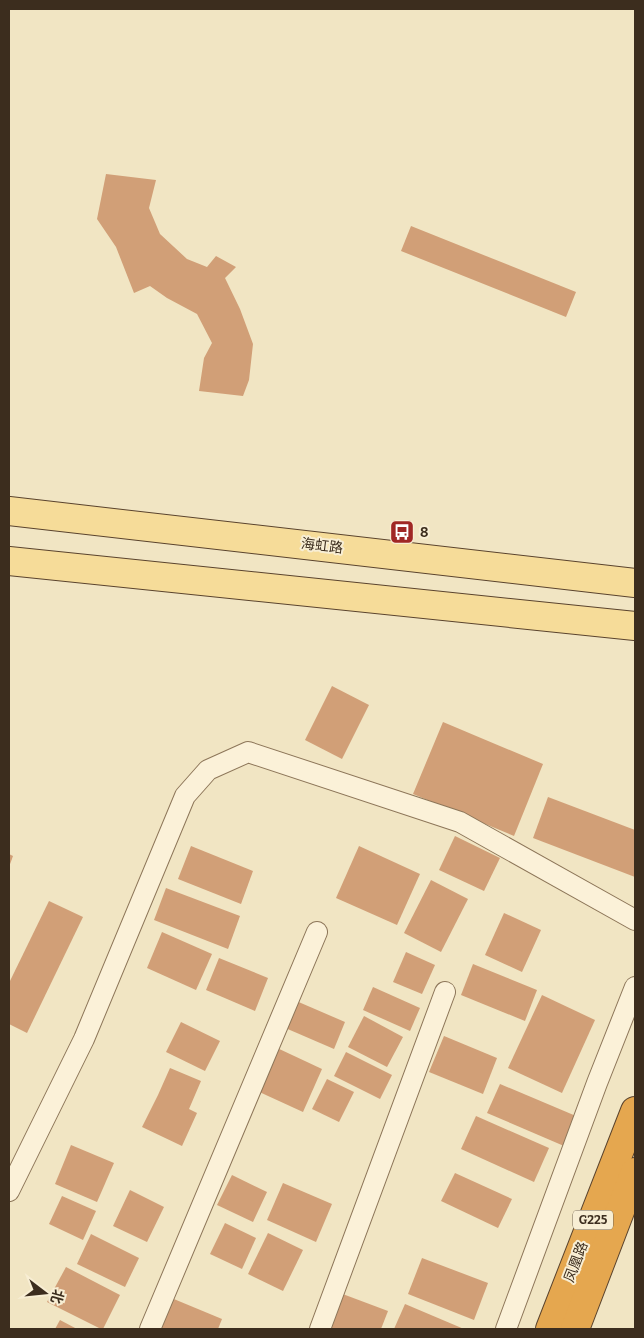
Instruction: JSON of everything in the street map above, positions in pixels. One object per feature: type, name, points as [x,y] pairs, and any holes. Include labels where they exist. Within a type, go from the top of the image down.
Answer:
[{"type":"highway","name":"凤凰路","points":[[550,1329],[635,1111]]},
{"type":"highway","name":"凤凰路","points":[[575,1329],[635,1172]]},
{"type":"main road","name":"海虹路","points":[[9,511],[635,583]]},
{"type":"main road","points":[[9,561],[633,628]]},
{"type":"street","points":[[9,1191],[84,1039],[185,796],[208,770],[248,752],[460,822],[635,920]]},
{"type":"street","points":[[150,1329],[317,932]]},
{"type":"street","points":[[506,1329],[597,1083],[635,987]]},
{"type":"street","points":[[320,1329],[445,992]]},
{"type":"building","points":[[106,174],[156,180],[149,208],[160,234],[187,259],[207,267],[216,256],[236,267],[225,278],[240,309],[253,344],[249,380],[243,396],[199,391],[204,358],[212,343],[197,314],[167,298],[150,286],[134,293],[116,247],[97,219]]},
{"type":"building","points":[[411,226],[576,292],[566,317],[401,251]]},
{"type":"building","points":[[332,686],[369,705],[342,759],[305,740]]},
{"type":"building","points":[[443,722],[543,764],[514,836],[413,794]]},
{"type":"building","points":[[548,797],[635,830],[635,877],[533,838]]},
{"type":"building","points":[[455,836],[500,858],[484,891],[439,870]]},
{"type":"building","points":[[191,846],[253,871],[241,904],[178,879]]},
{"type":"building","points":[[359,846],[420,874],[397,925],[336,898]]},
{"type":"building","points":[[9,854],[13,856],[9,867]]},
{"type":"building","points":[[431,880],[468,899],[441,952],[404,933]]},
{"type":"building","points":[[166,888],[240,916],[228,949],[154,920]]},
{"type":"building","points":[[49,901],[83,917],[27,1033],[9,1024],[9,983]]},
{"type":"building","points":[[504,913],[541,930],[522,972],[485,955]]},
{"type":"building","points":[[162,932],[212,954],[196,990],[147,968]]},
{"type":"building","points":[[406,952],[435,965],[422,994],[393,982]]},
{"type":"building","points":[[219,958],[268,978],[255,1011],[206,990]]},
{"type":"building","points":[[473,964],[537,990],[525,1021],[461,995]]},
{"type":"building","points":[[373,987],[420,1008],[410,1031],[363,1010]]},
{"type":"building","points":[[542,995],[595,1020],[562,1093],[508,1068]]},
{"type":"building","points":[[294,1000],[345,1022],[334,1049],[283,1027]]},
{"type":"building","points":[[364,1016],[403,1037],[387,1067],[348,1047]]},
{"type":"building","points":[[181,1022],[220,1041],[205,1071],[166,1052]]},
{"type":"building","points":[[444,1036],[497,1058],[483,1094],[429,1072]]},
{"type":"building","points":[[275,1047],[322,1069],[303,1112],[255,1090]]},
{"type":"building","points":[[346,1052],[392,1075],[380,1099],[334,1076]]},
{"type":"building","points":[[170,1068],[201,1081],[189,1109],[197,1113],[182,1146],[142,1127]]},
{"type":"building","points":[[327,1079],[354,1092],[339,1122],[312,1109]]},
{"type":"building","points":[[500,1084],[576,1116],[564,1146],[487,1113]]},
{"type":"building","points":[[476,1116],[549,1148],[534,1182],[461,1149]]},
{"type":"building","points":[[71,1145],[114,1163],[97,1202],[55,1184]]},
{"type":"building","points":[[455,1173],[512,1199],[498,1228],[441,1201]]},
{"type":"building","points":[[232,1175],[267,1192],[253,1222],[217,1205]]},
{"type":"building","points":[[283,1183],[332,1204],[316,1242],[267,1220]]},
{"type":"building","points":[[130,1190],[164,1207],[147,1242],[113,1226]]},
{"type":"building","points":[[62,1196],[96,1211],[83,1240],[49,1224]]},
{"type":"building","points":[[225,1223],[256,1238],[242,1269],[210,1254]]},
{"type":"building","points":[[268,1233],[303,1250],[283,1291],[248,1274]]},
{"type":"building","points":[[91,1234],[139,1258],[125,1287],[77,1264]]},
{"type":"building","points":[[422,1258],[488,1283],[474,1320],[408,1294]]},
{"type":"building","points":[[66,1267],[120,1295],[103,1329],[47,1302]]},
{"type":"building","points":[[340,1293],[388,1311],[381,1329],[327,1329]]},
{"type":"building","points":[[169,1297],[222,1319],[218,1329],[157,1329]]},
{"type":"building","points":[[405,1304],[464,1329],[394,1329]]},
{"type":"building","points":[[60,1320],[77,1329],[55,1329]]},
{"type":"place","name":"8","points":[[402,532]]}]
